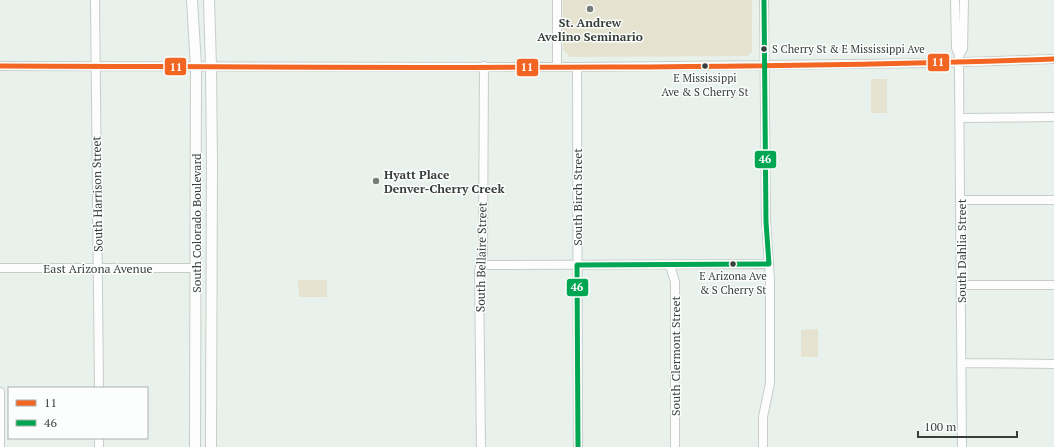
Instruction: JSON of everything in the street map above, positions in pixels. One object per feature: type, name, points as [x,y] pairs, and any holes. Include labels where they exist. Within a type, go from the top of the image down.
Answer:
[{"type":"main road","name":"South Colorado Boulevard","points":[[192,0],[196,66],[195,447]]},
{"type":"main road","name":"South Colorado Boulevard","points":[[209,0],[211,66],[211,447]]},
{"type":"street","name":"South Harrison Street","points":[[95,0],[98,387]]},
{"type":"street","points":[[557,0],[557,66]]},
{"type":"street","points":[[762,447],[763,417],[770,383],[769,264],[766,222],[764,0]]},
{"type":"street","name":"South Dahlia Street","points":[[955,0],[956,48],[959,59],[960,118],[962,447]]},
{"type":"street","name":"South Dahlia Street","points":[[959,59],[963,49],[964,0]]},
{"type":"street","points":[[0,66],[576,66],[764,64],[959,59],[1054,60]]},
{"type":"street","name":"South Bellaire Street","points":[[481,447],[481,265],[483,253],[484,66]]},
{"type":"street","name":"South Birch Street","points":[[576,66],[578,447]]},
{"type":"street","points":[[960,118],[1054,117]]},
{"type":"street","points":[[960,200],[1054,200]]},
{"type":"street","points":[[481,265],[769,264]]},
{"type":"street","name":"South Clermont Street","points":[[670,265],[675,282],[675,447]]},
{"type":"street","name":"East Arizona Avenue","points":[[0,268],[195,268]]},
{"type":"street","points":[[961,285],[1054,285]]},
{"type":"street","points":[[961,363],[1054,364]]},
{"type":"street","points":[[0,392],[0,447]]},
{"type":"shaded area","points":[[563,0],[752,0],[752,52],[748,56],[570,57],[563,50]]},
{"type":"shaded area","points":[[871,79],[887,79],[887,113],[871,113]]},
{"type":"shaded area","points":[[298,280],[327,280],[327,297],[299,297]]},
{"type":"shaded area","points":[[818,329],[818,357],[801,357],[801,330]]},
{"type":"transit line","name":"46","points":[[578,447],[577,265],[769,264],[766,222],[764,0]]},
{"type":"transit line","name":"11","points":[[0,66],[659,67],[922,63],[1054,59]]},
{"type":"place","name":"St. Andrew Avelino Seminario","points":[[590,9]]},
{"type":"place","name":"S Cherry St & E Mississippi Ave","points":[[764,49]]},
{"type":"place","name":"E Mississippi Ave & S Cherry St","points":[[705,66]]},
{"type":"place","name":"Hyatt Place Denver-Cherry Creek","points":[[376,181]]},
{"type":"place","name":"E Arizona Ave & S Cherry St","points":[[733,264]]}]
